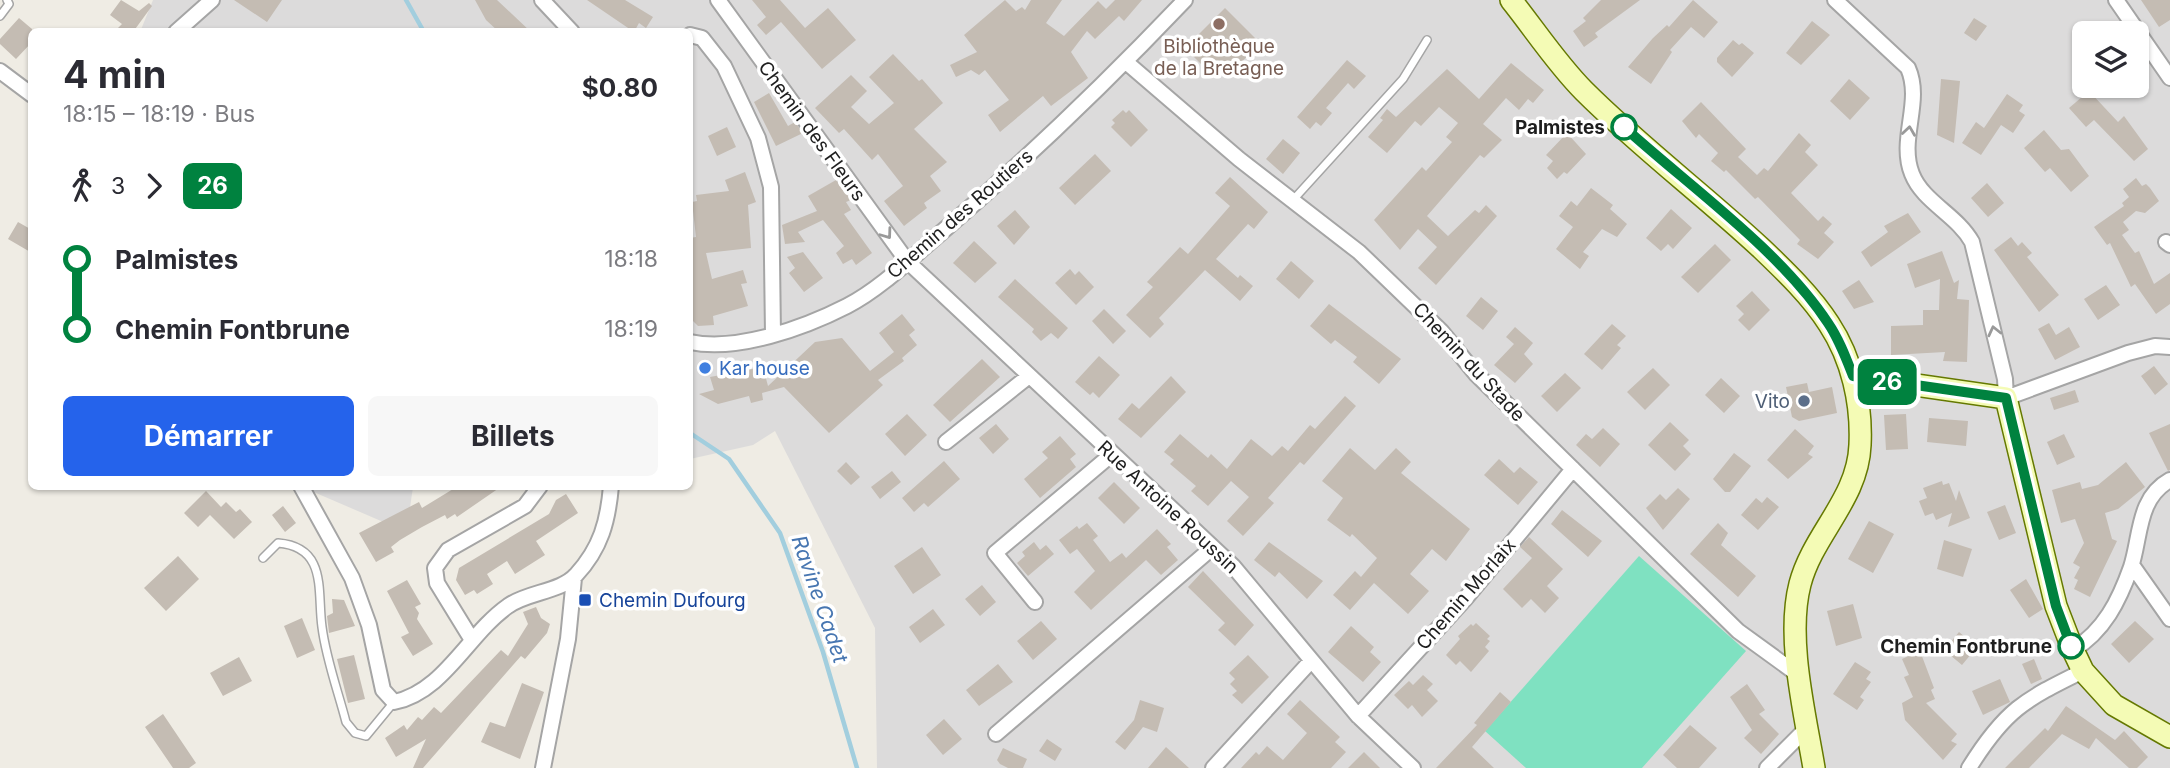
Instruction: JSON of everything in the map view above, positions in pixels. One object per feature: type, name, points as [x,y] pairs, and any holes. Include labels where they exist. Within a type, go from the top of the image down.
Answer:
[{"type":"main road","points":[[1511,0],[1583,90],[1747,235],[1802,290],[1829,323],[1853,376],[1860,445],[1856,475],[1811,557],[1800,584],[1796,634],[1814,768]]},
{"type":"main road","points":[[1853,376],[2006,398],[2056,606],[2083,671],[2113,705],[2170,737]]},
{"type":"street","points":[[180,28],[212,0]]},
{"type":"street","points":[[542,0],[568,28]]},
{"type":"street","name":"Chemin des Fleurs","points":[[718,0],[907,261]]},
{"type":"street","name":"Chemin des Routiers","points":[[693,343],[711,346],[734,345],[773,334],[847,306],[907,261],[998,184],[1126,61],[1185,0]]},
{"type":"street","points":[[1835,0],[1845,6],[1908,68],[1914,81],[1907,142],[1912,176],[1920,188],[1964,227],[1972,242],[2006,379],[2006,398],[2128,353],[2155,346],[2170,347]]},
{"type":"street","points":[[2116,0],[2170,78]]},
{"type":"street","points":[[693,36],[702,38],[724,66],[758,138],[771,187],[773,334]]},
{"type":"street","name":"Chemin du Stade","points":[[1126,61],[1239,159],[1359,251],[1397,286],[1476,374],[1738,631],[1800,676]]},
{"type":"street","points":[[0,71],[28,92]]},
{"type":"street","name":"Rue Antoine Roussin","points":[[907,261],[1260,596],[1310,662],[1408,767]]},
{"type":"street","points":[[946,442],[1029,376]]},
{"type":"street","points":[[1035,602],[995,553],[1111,455]]},
{"type":"street","name":"Chemin Morlaix","points":[[1358,716],[1465,599],[1573,470]]},
{"type":"street","points":[[2073,650],[2091,639],[2113,611],[2132,565],[2138,528],[2146,506],[2170,480]]},
{"type":"street","points":[[303,490],[352,578],[369,625],[383,690],[394,702],[412,698],[444,672],[472,640],[509,605],[574,578]]},
{"type":"street","points":[[472,640],[437,583],[435,568],[448,550],[525,506],[537,490]]},
{"type":"street","points":[[543,768],[568,639],[574,578],[604,534],[610,490]]},
{"type":"street","points":[[996,734],[1212,548]]},
{"type":"street","points":[[2132,565],[2170,619]]},
{"type":"street","points":[[1213,768],[1310,662]]},
{"type":"street","points":[[1969,768],[1989,736],[2012,710],[2034,695],[2083,671]]},
{"type":"street","points":[[1768,768],[1807,728]]},
{"type":"lane","points":[[0,16],[9,5],[8,0]]},
{"type":"lane","points":[[1293,200],[1403,79],[1427,40]]},
{"type":"lane","points":[[263,558],[278,543],[294,544],[309,556],[321,583],[322,627],[346,722],[355,733],[366,736],[394,702]]},
{"type":"shaded area","points":[[153,0],[2170,0],[2170,768],[877,768],[875,628],[775,431],[753,445],[693,458],[693,28],[142,28]]},
{"type":"shaded area","points":[[309,490],[413,490],[406,535],[388,524]]},
{"type":"green space","points":[[1639,556],[1746,651],[1642,768],[1526,768],[1485,731]]},
{"type":"building","points":[[121,0],[139,11],[149,3],[152,6],[136,28],[118,28],[122,24],[110,15]]},
{"type":"building","points":[[234,0],[282,0],[267,22]]},
{"type":"building","points":[[475,0],[497,0],[527,28],[495,28],[486,20]]},
{"type":"building","points":[[587,0],[625,0],[653,17],[646,28],[639,23],[636,28],[628,28]]},
{"type":"building","points":[[752,0],[780,0],[805,28],[828,8],[856,40],[822,69],[781,22],[766,35],[757,25],[766,17]]},
{"type":"building","points":[[1005,0],[1016,11],[1022,7],[1025,10],[1031,0],[1062,0],[1046,23],[1064,36],[1098,1],[1106,9],[1115,0],[1142,0],[1124,21],[1119,16],[1095,39],[1087,31],[1071,52],[1088,78],[1051,106],[1043,96],[1000,132],[988,115],[1009,100],[985,70],[979,75],[971,70],[956,77],[950,65],[977,52],[964,35]]},
{"type":"building","points":[[1601,0],[1640,0],[1595,33],[1598,37],[1584,47],[1573,31],[1586,21],[1583,18]]},
{"type":"building","points":[[1693,0],[1718,22],[1704,38],[1691,27],[1670,50],[1672,52],[1651,84],[1628,67],[1653,38],[1667,25],[1669,27]]},
{"type":"building","points":[[2141,0],[2170,0],[2170,20],[2159,27]]},
{"type":"building","points":[[1225,8],[1260,43],[1230,74],[1218,62],[1213,67],[1205,68],[1189,52],[1189,44]]},
{"type":"building","points":[[19,18],[31,28],[28,28],[28,46],[16,59],[0,44],[0,39]]},
{"type":"building","points":[[1974,18],[1987,26],[1976,41],[1964,33]]},
{"type":"building","points":[[1812,21],[1830,35],[1801,65],[1786,53]]},
{"type":"building","points":[[1733,40],[1739,45],[1742,43],[1754,53],[1732,77],[1717,62],[1717,58]]},
{"type":"building","points":[[893,54],[919,81],[922,79],[943,103],[914,129],[947,162],[930,176],[941,191],[924,203],[927,208],[904,226],[884,201],[903,186],[878,154],[872,160],[844,129],[839,133],[815,108],[851,75],[867,91],[851,107],[869,124],[894,103],[869,77]]},
{"type":"building","points":[[1347,60],[1366,76],[1354,89],[1348,83],[1326,108],[1332,113],[1321,126],[1316,122],[1310,129],[1297,117]]},
{"type":"building","points":[[1511,63],[1544,90],[1533,103],[1528,99],[1519,110],[1506,98],[1483,124],[1502,140],[1484,158],[1480,155],[1427,216],[1448,236],[1475,210],[1479,213],[1486,205],[1497,216],[1436,285],[1418,268],[1437,247],[1418,229],[1400,250],[1374,220],[1422,167],[1426,171],[1452,142],[1446,137],[1458,123],[1439,107],[1421,126],[1415,121],[1387,153],[1368,137],[1383,120],[1380,118],[1387,109],[1396,117],[1447,69],[1479,99]]},
{"type":"building","points":[[1849,79],[1870,98],[1850,120],[1830,101]]},
{"type":"building","points":[[1941,79],[1960,81],[1954,143],[1937,135]]},
{"type":"building","points":[[769,93],[788,126],[795,122],[803,133],[776,146],[754,102]]},
{"type":"building","points":[[2007,94],[2023,105],[2019,111],[2025,115],[2013,133],[2001,125],[1981,155],[1962,143],[1976,122],[1984,128]]},
{"type":"building","points":[[2081,98],[2096,98],[2118,122],[2124,116],[2148,149],[2134,161],[2094,120],[2086,127],[2069,108]]},
{"type":"building","points":[[1701,102],[1746,149],[1738,157],[1757,175],[1764,168],[1768,171],[1799,133],[1811,145],[1805,152],[1818,165],[1791,193],[1818,221],[1823,216],[1832,224],[1824,233],[1834,242],[1818,259],[1797,244],[1800,240],[1758,197],[1755,199],[1726,170],[1724,172],[1711,161],[1718,153],[1699,134],[1696,138],[1682,121]]},
{"type":"building","points":[[1123,110],[1126,113],[1129,110],[1148,130],[1131,147],[1111,127],[1115,123],[1112,120]]},
{"type":"building","points":[[727,127],[736,147],[717,156],[708,136]]},
{"type":"building","points":[[2044,130],[2061,150],[2069,149],[2089,176],[2071,192],[2050,168],[2045,172],[2024,148]]},
{"type":"building","points":[[1567,133],[1586,154],[1567,174],[1564,172],[1557,179],[1547,168],[1553,161],[1546,155]]},
{"type":"building","points":[[1283,139],[1300,153],[1283,174],[1266,159]]},
{"type":"building","points":[[1095,154],[1111,171],[1075,205],[1059,188]]},
{"type":"building","points":[[745,172],[756,202],[748,205],[751,248],[706,253],[712,279],[743,270],[747,283],[741,284],[748,306],[713,316],[714,325],[698,326],[693,321],[693,238],[696,237],[693,202],[697,201],[696,195],[729,191],[725,180]]},
{"type":"building","points":[[1230,177],[1268,212],[1254,229],[1248,224],[1216,259],[1238,278],[1240,275],[1253,286],[1240,301],[1205,270],[1159,318],[1164,324],[1150,338],[1126,315],[1153,287],[1147,282],[1180,247],[1188,254],[1230,206],[1215,193]]},
{"type":"building","points":[[2136,178],[2142,186],[2146,184],[2150,188],[2159,201],[2145,213],[2136,211],[2123,222],[2129,230],[2122,235],[2135,253],[2139,251],[2154,284],[2170,273],[2170,304],[2156,314],[2135,284],[2131,287],[2110,243],[2107,245],[2094,227],[2124,206],[2122,203],[2129,197],[2123,189]]},
{"type":"building","points":[[836,180],[851,200],[846,202],[851,210],[844,214],[872,253],[856,265],[852,259],[843,264],[836,253],[844,246],[823,220],[798,232],[805,242],[785,244],[782,225],[817,211],[808,196]]},
{"type":"building","points":[[1987,183],[2004,203],[1988,217],[1971,198]]},
{"type":"building","points":[[1591,188],[1613,205],[1610,209],[1627,224],[1617,237],[1602,229],[1583,252],[1589,256],[1580,269],[1556,249],[1573,227],[1559,216],[1571,201],[1577,206]]},
{"type":"building","points":[[1671,209],[1692,228],[1673,249],[1668,244],[1661,251],[1646,238]]},
{"type":"building","points":[[1015,210],[1030,227],[1014,245],[997,226]]},
{"type":"building","points":[[1908,213],[1921,232],[1871,267],[1861,252],[1888,232],[1884,226]]},
{"type":"building","points":[[18,222],[28,228],[28,251],[8,239]]},
{"type":"building","points":[[2011,237],[2018,246],[2022,242],[2032,253],[2027,257],[2059,295],[2039,312],[1994,250]]},
{"type":"building","points":[[974,241],[997,263],[975,283],[953,263]]},
{"type":"building","points":[[1715,244],[1731,260],[1698,293],[1681,277]]},
{"type":"building","points":[[1942,251],[1954,283],[1959,280],[1957,299],[1969,300],[1967,362],[1943,361],[1945,352],[1891,355],[1891,326],[1923,325],[1923,310],[1939,310],[1940,279],[1915,288],[1907,264]]},
{"type":"building","points":[[803,252],[823,278],[804,292],[789,273],[795,268],[787,257]]},
{"type":"building","points":[[1291,261],[1314,281],[1299,299],[1276,279]]},
{"type":"building","points":[[1070,269],[1075,275],[1079,271],[1094,287],[1076,305],[1055,283]]},
{"type":"building","points":[[1015,279],[1068,328],[1058,339],[1051,333],[1041,341],[1032,332],[1034,329],[998,297]]},
{"type":"building","points":[[1859,280],[1874,302],[1854,309],[1842,291]]},
{"type":"building","points":[[2106,285],[2120,305],[2098,320],[2084,299]]},
{"type":"building","points":[[1752,291],[1770,310],[1749,331],[1738,320],[1744,314],[1736,306]]},
{"type":"building","points":[[1481,297],[1498,311],[1483,330],[1466,316]]},
{"type":"building","points":[[1329,304],[1401,359],[1379,384],[1353,362],[1357,357],[1335,340],[1331,344],[1310,326]]},
{"type":"building","points":[[1104,309],[1126,331],[1113,344],[1092,321]]},
{"type":"building","points":[[902,314],[915,330],[909,335],[917,345],[902,358],[904,361],[878,380],[883,385],[829,433],[784,387],[762,393],[763,400],[751,403],[749,396],[718,404],[699,394],[714,390],[710,377],[763,367],[768,386],[815,342],[842,338],[870,371],[894,352],[879,333]]},
{"type":"building","points":[[2049,323],[2056,335],[2069,327],[2080,347],[2055,360],[2038,329]]},
{"type":"building","points":[[1612,324],[1626,336],[1617,345],[1621,348],[1602,370],[1584,354]]},
{"type":"building","points":[[1515,327],[1533,343],[1524,354],[1533,364],[1515,383],[1494,365],[1514,344],[1506,337]]},
{"type":"building","points":[[1099,356],[1120,375],[1099,398],[1093,392],[1090,395],[1075,382]]},
{"type":"building","points":[[982,359],[1000,377],[950,422],[933,405]]},
{"type":"building","points":[[2154,366],[2168,384],[2155,395],[2141,376]]},
{"type":"building","points":[[1653,368],[1670,385],[1645,410],[1627,392]]},
{"type":"building","points":[[1565,373],[1581,388],[1557,412],[1541,396]]},
{"type":"building","points":[[1171,376],[1186,392],[1141,438],[1118,419],[1132,403],[1139,409]]},
{"type":"building","points":[[1721,378],[1740,396],[1724,413],[1705,395]]},
{"type":"building","points":[[1807,383],[1809,392],[1832,387],[1837,413],[1799,421],[1792,417],[1786,387]]},
{"type":"building","points":[[2075,390],[2079,402],[2054,410],[2050,398]]},
{"type":"building","points":[[1345,396],[1356,406],[1304,465],[1300,462],[1268,498],[1274,503],[1243,536],[1227,521],[1249,497],[1231,481],[1208,506],[1191,491],[1196,486],[1170,464],[1174,460],[1164,452],[1180,434],[1208,458],[1211,454],[1227,469],[1251,439],[1272,456],[1282,446],[1288,451],[1310,425],[1315,429]]},
{"type":"building","points":[[907,414],[927,435],[905,456],[885,434]]},
{"type":"building","points":[[1906,414],[1908,449],[1886,450],[1884,415]]},
{"type":"building","points":[[1929,418],[1968,421],[1966,446],[1927,442]]},
{"type":"building","points":[[1670,422],[1689,440],[1683,446],[1691,454],[1675,471],[1648,445]]},
{"type":"building","points":[[996,424],[1009,439],[993,454],[979,438]]},
{"type":"building","points":[[2170,424],[2170,470],[2168,471],[2149,433]]},
{"type":"building","points":[[1603,428],[1620,444],[1600,467],[1576,445],[1586,434],[1592,439]]},
{"type":"building","points":[[1795,429],[1814,446],[1808,454],[1813,457],[1788,479],[1767,460]]},
{"type":"building","points":[[2064,434],[2075,457],[2057,465],[2047,442]]},
{"type":"building","points":[[1060,436],[1076,454],[1070,459],[1076,467],[1040,498],[1024,479],[1048,458],[1042,452]]},
{"type":"building","points":[[1350,448],[1375,470],[1396,448],[1411,462],[1401,473],[1470,529],[1446,561],[1432,549],[1410,574],[1429,591],[1408,614],[1374,583],[1350,610],[1333,595],[1355,571],[1361,577],[1377,558],[1352,534],[1350,537],[1327,520],[1343,498],[1322,481]]},
{"type":"building","points":[[1734,453],[1751,466],[1730,492],[1725,492],[1713,479]]},
{"type":"building","points":[[1499,459],[1514,473],[1520,467],[1538,482],[1518,505],[1484,475]]},
{"type":"building","points":[[944,461],[960,479],[928,507],[924,503],[914,512],[902,498]]},
{"type":"building","points":[[846,462],[860,477],[851,485],[837,471]]},
{"type":"building","points":[[2126,462],[2145,487],[2118,509],[2105,513],[2112,539],[2117,541],[2090,597],[2074,589],[2078,580],[2074,578],[2080,567],[2073,563],[2084,543],[2075,519],[2061,523],[2052,490],[2080,482],[2082,489],[2098,485]]},
{"type":"building","points":[[892,471],[901,482],[880,499],[871,487]]},
{"type":"building","points":[[1942,481],[1943,485],[1949,483],[1956,501],[1959,490],[1970,518],[1948,527],[1952,513],[1936,520],[1933,513],[1925,516],[1919,501],[1927,498],[1923,488]]},
{"type":"building","points":[[1114,482],[1140,508],[1124,524],[1098,498]]},
{"type":"building","points":[[1678,488],[1690,499],[1663,530],[1646,508],[1660,494],[1666,500]]},
{"type":"building","points":[[451,490],[496,490],[457,517],[455,514],[447,519],[445,515],[400,540],[391,547],[394,552],[376,562],[359,533],[419,502],[422,508]]},
{"type":"building","points":[[206,491],[221,507],[226,502],[236,512],[240,509],[252,522],[234,539],[210,515],[198,527],[184,513]]},
{"type":"building","points":[[566,494],[578,513],[536,541],[545,555],[515,574],[507,561],[487,574],[493,584],[477,594],[474,590],[465,595],[456,580],[459,568],[549,514],[556,500]]},
{"type":"building","points":[[1767,497],[1779,507],[1758,530],[1741,515],[1756,498],[1762,503]]},
{"type":"building","points":[[2005,505],[2016,533],[1999,540],[1987,512]]},
{"type":"building","points":[[283,506],[296,523],[285,532],[272,515]]},
{"type":"building","points":[[1562,510],[1602,541],[1588,557],[1551,524]]},
{"type":"building","points":[[1869,521],[1894,534],[1873,573],[1848,559]]},
{"type":"building","points":[[1087,523],[1098,536],[1093,540],[1110,562],[1122,553],[1126,558],[1157,529],[1171,544],[1167,547],[1178,560],[1161,575],[1146,560],[1091,610],[1074,592],[1095,571],[1077,549],[1070,554],[1059,540],[1077,526],[1079,529]]},
{"type":"building","points":[[1718,523],[1728,533],[1721,545],[1756,576],[1738,597],[1690,554]]},
{"type":"building","points":[[1529,537],[1563,569],[1547,586],[1559,598],[1545,613],[1531,599],[1522,608],[1503,589],[1532,558],[1520,547]]},
{"type":"building","points":[[1944,540],[1972,549],[1963,577],[1937,569]]},
{"type":"building","points":[[1034,542],[1040,550],[1046,545],[1054,554],[1028,576],[1017,563],[1025,556],[1022,552]]},
{"type":"building","points":[[1269,542],[1323,581],[1307,599],[1279,572],[1275,577],[1254,560]]},
{"type":"building","points":[[922,547],[941,575],[913,594],[894,566]]},
{"type":"building","points":[[178,556],[199,579],[166,611],[144,588]]},
{"type":"building","points":[[1203,571],[1254,625],[1235,646],[1218,630],[1225,623],[1188,587]]},
{"type":"building","points":[[2026,579],[2043,609],[2029,618],[2010,590]]},
{"type":"building","points":[[407,580],[421,604],[415,607],[419,613],[417,619],[433,644],[413,656],[401,637],[409,633],[387,591]]},
{"type":"building","points":[[982,585],[996,602],[980,616],[965,599]]},
{"type":"building","points":[[332,599],[344,600],[355,626],[329,633],[327,616],[333,613]]},
{"type":"building","points":[[1853,604],[1862,638],[1836,646],[1827,611]]},
{"type":"building","points":[[536,607],[541,618],[550,624],[547,633],[525,659],[521,656],[423,768],[413,768],[426,739],[396,757],[385,738],[404,725],[407,730],[418,717],[422,720],[434,707],[441,713],[501,650],[508,656],[528,624],[523,612]]},
{"type":"building","points":[[933,609],[945,625],[920,643],[909,627]]},
{"type":"building","points":[[302,618],[315,650],[297,658],[284,626]]},
{"type":"building","points":[[1041,621],[1057,639],[1033,660],[1017,641]]},
{"type":"building","points":[[2135,621],[2154,639],[2129,663],[2111,644]]},
{"type":"building","points":[[1476,623],[1490,636],[1485,647],[1489,651],[1471,672],[1460,661],[1456,665],[1446,655],[1460,639],[1458,636],[1471,624],[1473,626]]},
{"type":"building","points":[[1351,626],[1374,647],[1370,652],[1381,662],[1363,682],[1328,652]]},
{"type":"building","points":[[1959,632],[1977,647],[1962,665],[1944,650]]},
{"type":"building","points":[[1920,651],[1934,688],[1931,690],[1935,699],[1926,703],[1957,734],[1951,741],[1957,744],[1943,760],[1905,720],[1902,703],[1913,697],[1904,677],[1909,675],[1902,659]]},
{"type":"building","points":[[354,655],[365,699],[348,703],[337,659]]},
{"type":"building","points":[[1248,655],[1269,677],[1242,704],[1232,695],[1237,691],[1230,684],[1235,679],[1229,673]]},
{"type":"building","points":[[239,657],[252,681],[223,696],[210,673]]},
{"type":"building","points":[[2034,659],[2042,679],[2031,684],[2022,664]]},
{"type":"building","points":[[1855,662],[1871,672],[1866,679],[1871,682],[1860,697],[1864,700],[1857,710],[1833,694]]},
{"type":"building","points":[[998,664],[1013,682],[979,706],[966,690]]},
{"type":"building","points":[[1423,675],[1433,684],[1427,690],[1438,701],[1422,717],[1412,705],[1408,709],[1394,695],[1409,681],[1413,685]]},
{"type":"building","points":[[2000,679],[2010,702],[1983,715],[1972,691]]},
{"type":"building","points":[[522,683],[544,692],[520,759],[481,742],[490,722],[505,727]]},
{"type":"building","points":[[1747,684],[1765,710],[1759,714],[1779,734],[1761,754],[1744,738],[1752,730],[1730,697]]},
{"type":"building","points":[[1500,692],[1511,702],[1472,747],[1494,768],[1436,768],[1477,725],[1474,723]]},
{"type":"building","points":[[1140,700],[1164,708],[1157,732],[1143,727],[1125,750],[1115,742],[1134,720]]},
{"type":"building","points":[[1300,700],[1340,737],[1335,742],[1346,752],[1331,768],[1241,768],[1256,752],[1259,755],[1267,746],[1283,760],[1307,733],[1287,714]]},
{"type":"building","points":[[2066,706],[2115,740],[2124,731],[2148,757],[2137,768],[2129,768],[2096,738],[2089,749],[2062,734],[2029,768],[2005,768],[2045,728],[2048,731]]},
{"type":"building","points":[[163,714],[196,763],[189,768],[173,768],[145,727]]},
{"type":"building","points":[[944,719],[962,739],[943,755],[926,735]]},
{"type":"building","points":[[1690,725],[1717,748],[1699,768],[1677,768],[1663,755]]},
{"type":"building","points":[[1047,739],[1062,749],[1055,761],[1039,751]]},
{"type":"building","points":[[1166,747],[1189,768],[1148,768]]},
{"type":"building","points":[[1003,748],[1027,759],[1023,768],[1008,768],[1000,764],[997,760]]},
{"type":"building","points":[[1364,752],[1380,768],[1348,768]]},
{"type":"waterway","name":"Ravine Cadet","points":[[406,0],[422,28]]},
{"type":"waterway","name":"Ravine Cadet","points":[[693,435],[729,459],[780,533],[823,652],[857,768]]},
{"type":"bus line","name":"26","points":[[1624,127],[1747,235],[1802,290],[1829,323],[1853,376],[2006,398],[2056,606],[2071,646]]},
{"type":"place","name":"Bibliothèque de la Bretagne","points":[[1219,24]]},
{"type":"place","name":"Palmistes","points":[[1624,127]]},
{"type":"place","name":"Kar house","points":[[705,368]]},
{"type":"place","name":"Vito","points":[[1804,401]]},
{"type":"place","name":"Chemin Dufourg","points":[[585,600]]},
{"type":"place","name":"Chemin Fontbrune","points":[[2071,646]]}]
